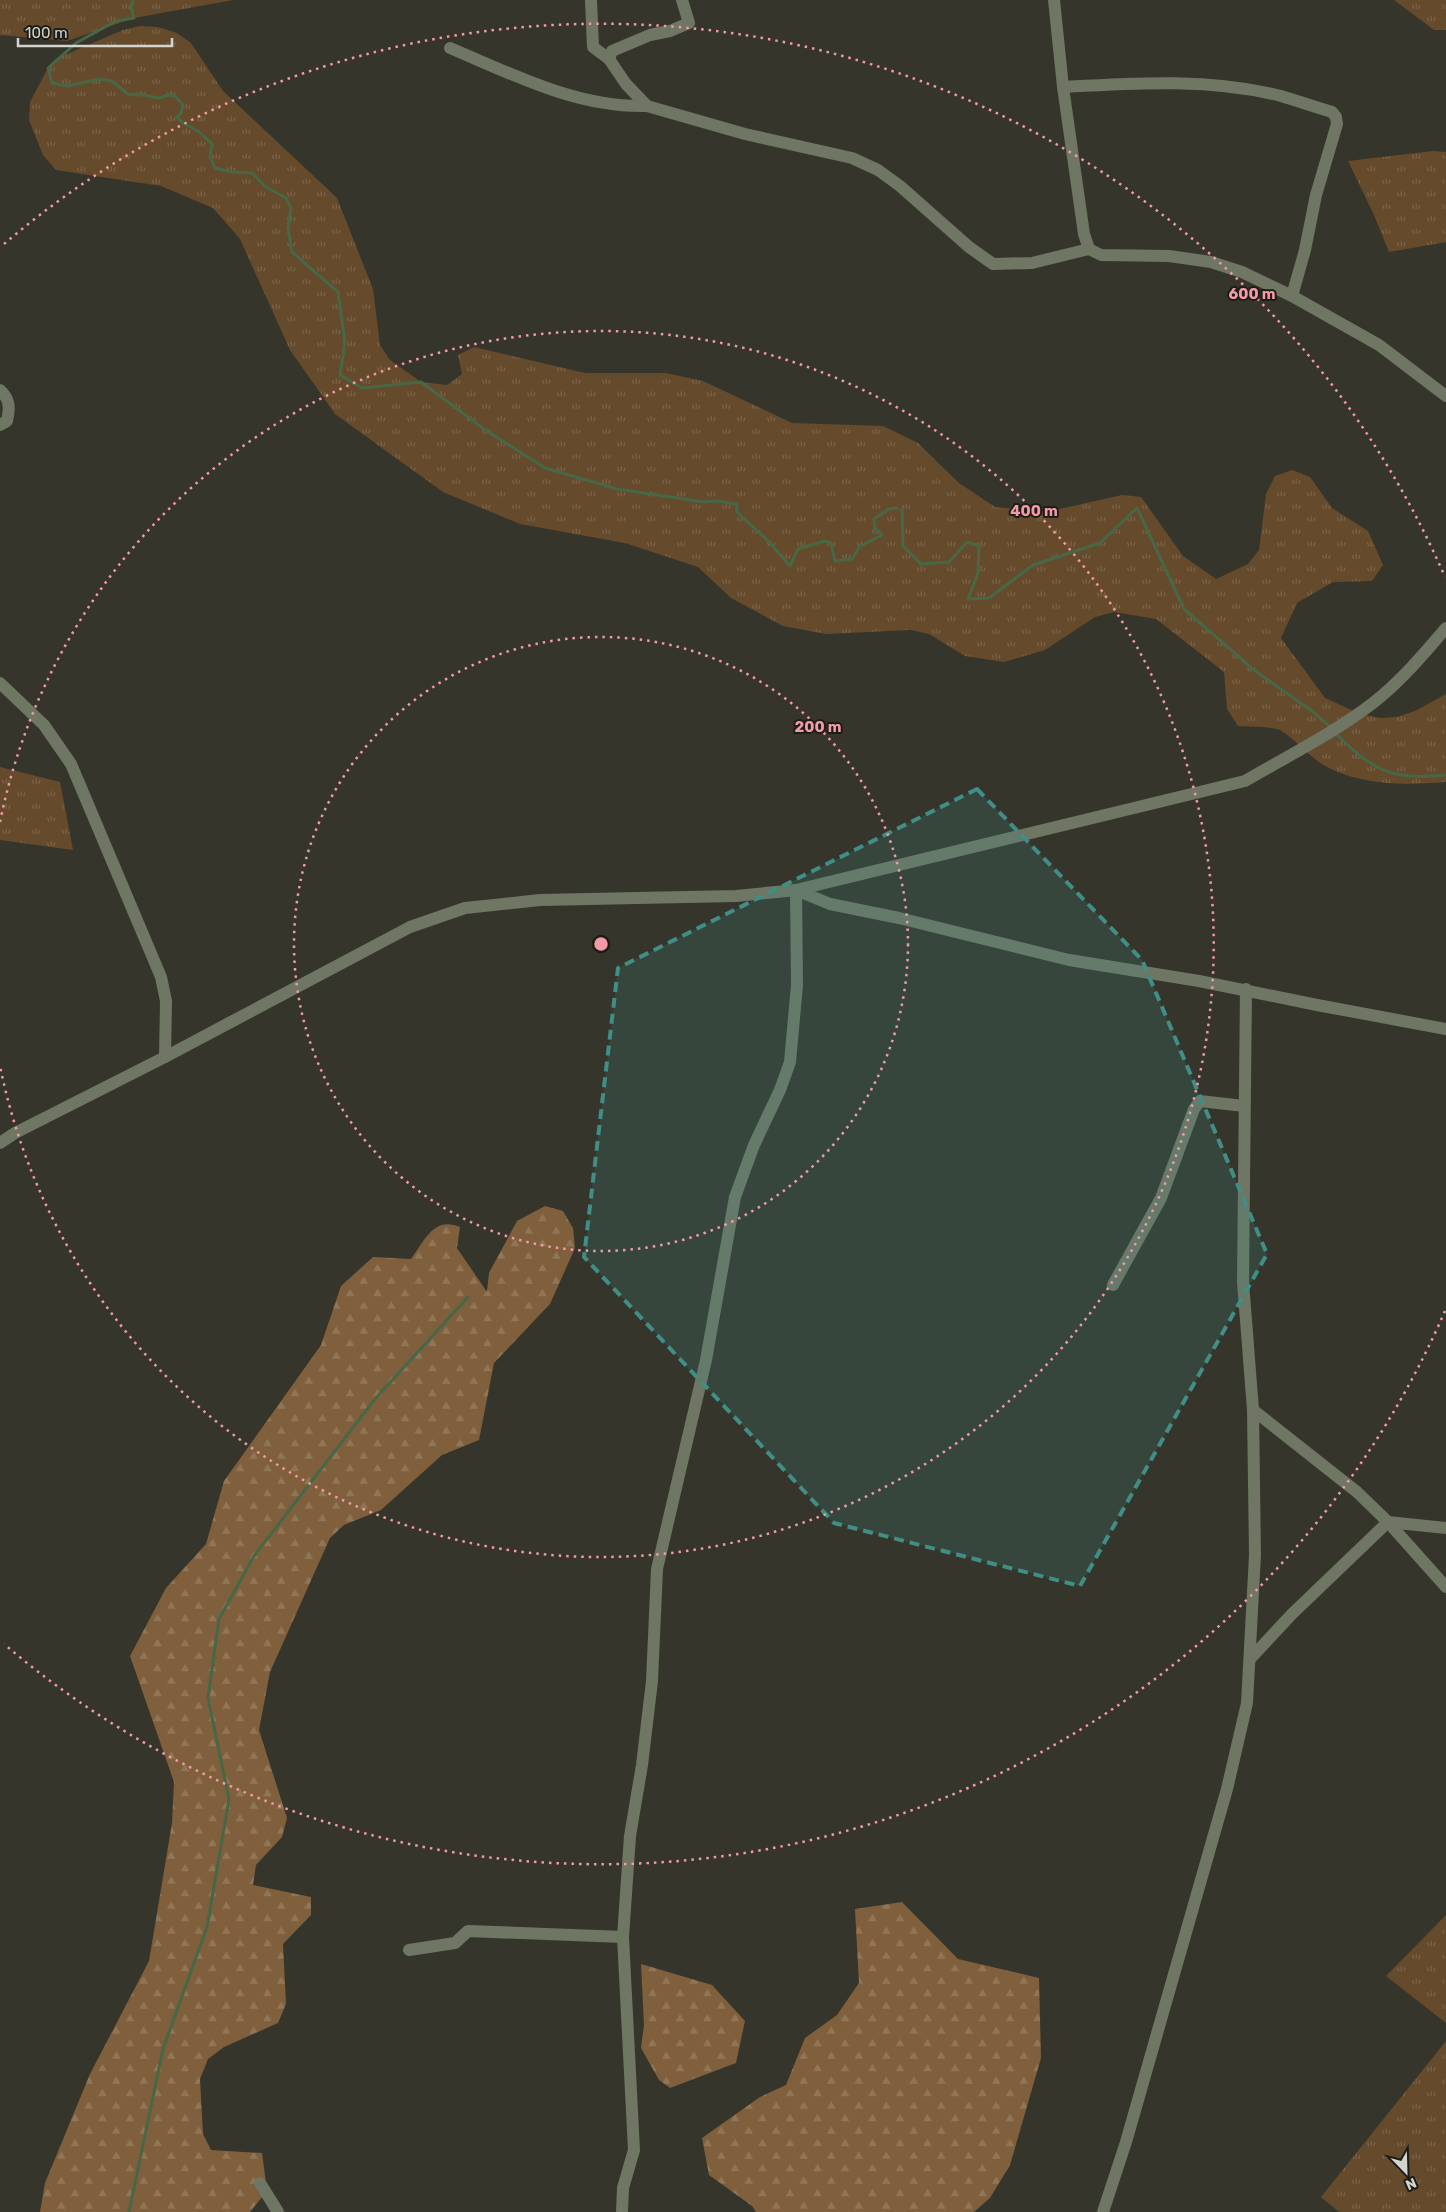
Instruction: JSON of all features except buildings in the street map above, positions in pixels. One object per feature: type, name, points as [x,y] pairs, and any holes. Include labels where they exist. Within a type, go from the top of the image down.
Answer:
[{"type":"street","points":[[590,0],[593,47],[609,59],[626,84],[647,106]]},
{"type":"street","points":[[609,59],[612,51],[650,35],[670,31],[689,23],[682,0]]},
{"type":"street","points":[[1054,0],[1063,87],[1084,234],[1089,249]]},
{"type":"street","points":[[450,48],[512,76],[580,98],[625,107],[647,106],[746,134],[852,158],[878,170],[900,186],[969,247],[994,264],[1032,262],[1089,249],[1101,255],[1169,256],[1212,262],[1242,272],[1292,296],[1379,345],[1446,396]]},
{"type":"street","points":[[1063,87],[1147,82],[1222,87],[1280,96],[1332,112],[1336,117],[1337,124],[1316,195],[1305,250],[1292,296]]},
{"type":"street","points":[[0,390],[10,406],[7,421],[0,425]]},
{"type":"street","points":[[0,1143],[15,1133],[166,1057],[410,927],[465,908],[540,900],[736,896],[796,890],[1245,780],[1310,745],[1374,702],[1427,651],[1446,628]]},
{"type":"street","points":[[0,683],[44,725],[71,764],[161,977],[166,1000],[166,1057]]},
{"type":"street","points":[[796,890],[830,904],[899,918],[1069,960],[1246,989],[1317,1005],[1446,1029]]},
{"type":"street","points":[[622,2212],[623,2188],[634,2150],[623,1937],[630,1836],[642,1765],[652,1681],[657,1569],[706,1360],[735,1197],[754,1145],[780,1090],[790,1062],[797,985],[796,890]]},
{"type":"street","points":[[1103,2212],[1126,2142],[1227,1789],[1247,1703],[1255,1555],[1253,1410],[1243,1282],[1246,989]]},
{"type":"street","points":[[1113,1285],[1162,1198],[1194,1109],[1200,1101],[1244,1106]]},
{"type":"street","points":[[1253,1410],[1357,1492],[1388,1522],[1446,1587]]},
{"type":"street","points":[[1250,1659],[1292,1614],[1388,1522],[1446,1528]]},
{"type":"street","points":[[410,1950],[455,1943],[468,1931],[623,1937]]},
{"type":"street","points":[[260,2183],[278,2212]]},
{"type":"highlighted area","points":[[977,789],[1142,960],[1267,1254],[1080,1586],[834,1523],[584,1257],[618,968]]},
{"type":"green space","points":[[0,0],[233,0],[134,18],[67,41],[0,35]]},
{"type":"green space","points":[[1394,0],[1446,0],[1446,30],[1434,30]]},
{"type":"green space","points":[[140,26],[158,27],[177,33],[191,43],[223,91],[337,198],[373,289],[380,345],[390,360],[421,382],[447,385],[462,374],[458,355],[474,347],[585,373],[666,373],[703,381],[792,423],[883,426],[918,443],[959,483],[995,507],[1046,512],[1122,495],[1141,497],[1183,556],[1216,579],[1248,564],[1259,550],[1266,494],[1275,476],[1292,470],[1310,477],[1332,508],[1368,531],[1383,565],[1372,581],[1333,582],[1297,603],[1281,638],[1325,698],[1360,714],[1380,718],[1397,717],[1415,711],[1446,694],[1446,782],[1401,784],[1357,778],[1322,764],[1280,730],[1266,727],[1238,726],[1227,709],[1224,672],[1156,619],[1114,612],[1095,617],[1045,650],[1004,662],[965,656],[929,634],[911,630],[826,634],[783,626],[731,598],[698,567],[625,543],[520,524],[443,492],[335,414],[290,350],[240,239],[213,208],[161,186],[56,170],[43,155],[29,120],[30,102],[48,68],[60,57],[123,30]]},
{"type":"green space","points":[[1433,151],[1446,152],[1446,242],[1389,252],[1374,215],[1348,161]]},
{"type":"green space","points":[[0,767],[60,782],[73,850],[0,840]]},
{"type":"green space","points":[[545,1206],[563,1211],[573,1228],[575,1248],[550,1304],[494,1363],[479,1440],[442,1455],[381,1510],[344,1525],[330,1538],[270,1672],[259,1730],[287,1818],[282,1837],[256,1865],[253,1885],[311,1897],[311,1915],[283,1944],[286,2004],[278,2023],[224,2047],[208,2059],[200,2079],[203,2134],[211,2150],[262,2153],[267,2191],[250,2212],[40,2212],[45,2183],[90,2074],[149,1961],[172,1823],[174,1782],[130,1656],[166,1588],[206,1544],[224,1481],[321,1345],[341,1286],[373,1257],[411,1259],[431,1232],[437,1227],[451,1224],[460,1227],[457,1248],[487,1292],[489,1273],[517,1221]]},
{"type":"green space","points":[[902,1902],[958,1959],[1039,1978],[1041,2058],[1010,2165],[990,2198],[974,2212],[756,2212],[752,2206],[709,2175],[702,2138],[760,2097],[786,2085],[805,2038],[837,2015],[859,1983],[855,1909]]},
{"type":"green space","points":[[1446,1915],[1446,2023],[1386,1976]]},
{"type":"green space","points":[[641,1964],[712,1985],[745,2021],[736,2063],[670,2088],[659,2080],[641,2048],[644,2025]]},
{"type":"green space","points":[[1446,2041],[1446,2212],[1339,2212],[1321,2197]]},
{"type":"waterway","points":[[133,0],[131,7],[134,18],[116,21],[76,43],[48,68],[52,83],[67,86],[100,79],[112,81],[129,95],[138,94],[159,98],[168,95],[175,96],[183,105],[181,113],[177,117],[183,123],[198,131],[212,144],[210,157],[215,168],[232,172],[252,173],[266,187],[286,198],[291,208],[288,229],[292,252],[338,292],[345,342],[340,375],[362,388],[421,382],[484,429],[545,468],[617,489],[704,502],[717,501],[737,504],[737,512],[768,541],[790,566],[798,549],[825,541],[831,543],[835,561],[852,559],[860,546],[882,535],[875,529],[874,519],[889,509],[897,508]]},
{"type":"waterway","points":[[902,509],[903,546],[921,564],[949,562],[967,542],[979,546],[978,573],[968,599],[989,598],[1033,565],[1100,543],[1137,508],[1184,609],[1254,670],[1312,711],[1330,727]]},
{"type":"waterway","points":[[1336,734],[1362,757],[1385,771],[1411,776],[1446,775]]},
{"type":"waterway","points":[[129,2212],[163,2049],[207,1927],[229,1799],[208,1698],[219,1619],[254,1556],[375,1399],[468,1297]]}]
